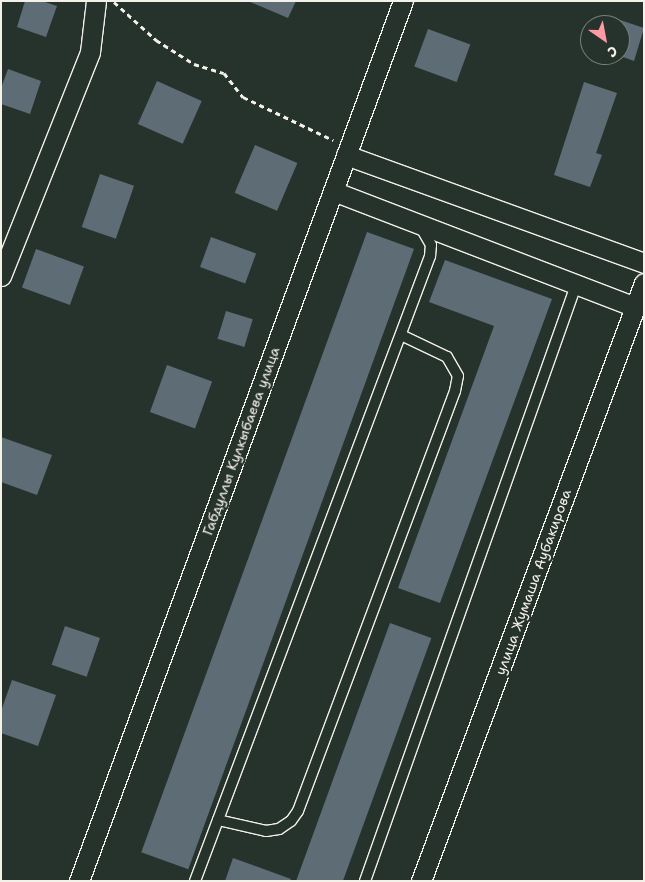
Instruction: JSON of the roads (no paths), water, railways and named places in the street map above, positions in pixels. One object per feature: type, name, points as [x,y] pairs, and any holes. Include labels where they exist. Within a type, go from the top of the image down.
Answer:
[{"type":"street","points":[[1,276],[90,52],[96,1]]},
{"type":"street","name":"Габдуллы Кулкыбаева улица","points":[[79,881],[403,1]]},
{"type":"street","points":[[348,151],[644,264]]},
{"type":"street","points":[[333,190],[634,307]]},
{"type":"street","name":"улица Жумаша Аубакирова","points":[[421,881],[644,283]]},
{"type":"lane","points":[[195,881],[430,256],[431,245],[417,223]]},
{"type":"lane","points":[[365,881],[576,285]]},
{"type":"lane","points":[[218,820],[266,831],[279,829],[291,821],[298,811],[457,383],[455,366],[447,357],[401,334]]}]
